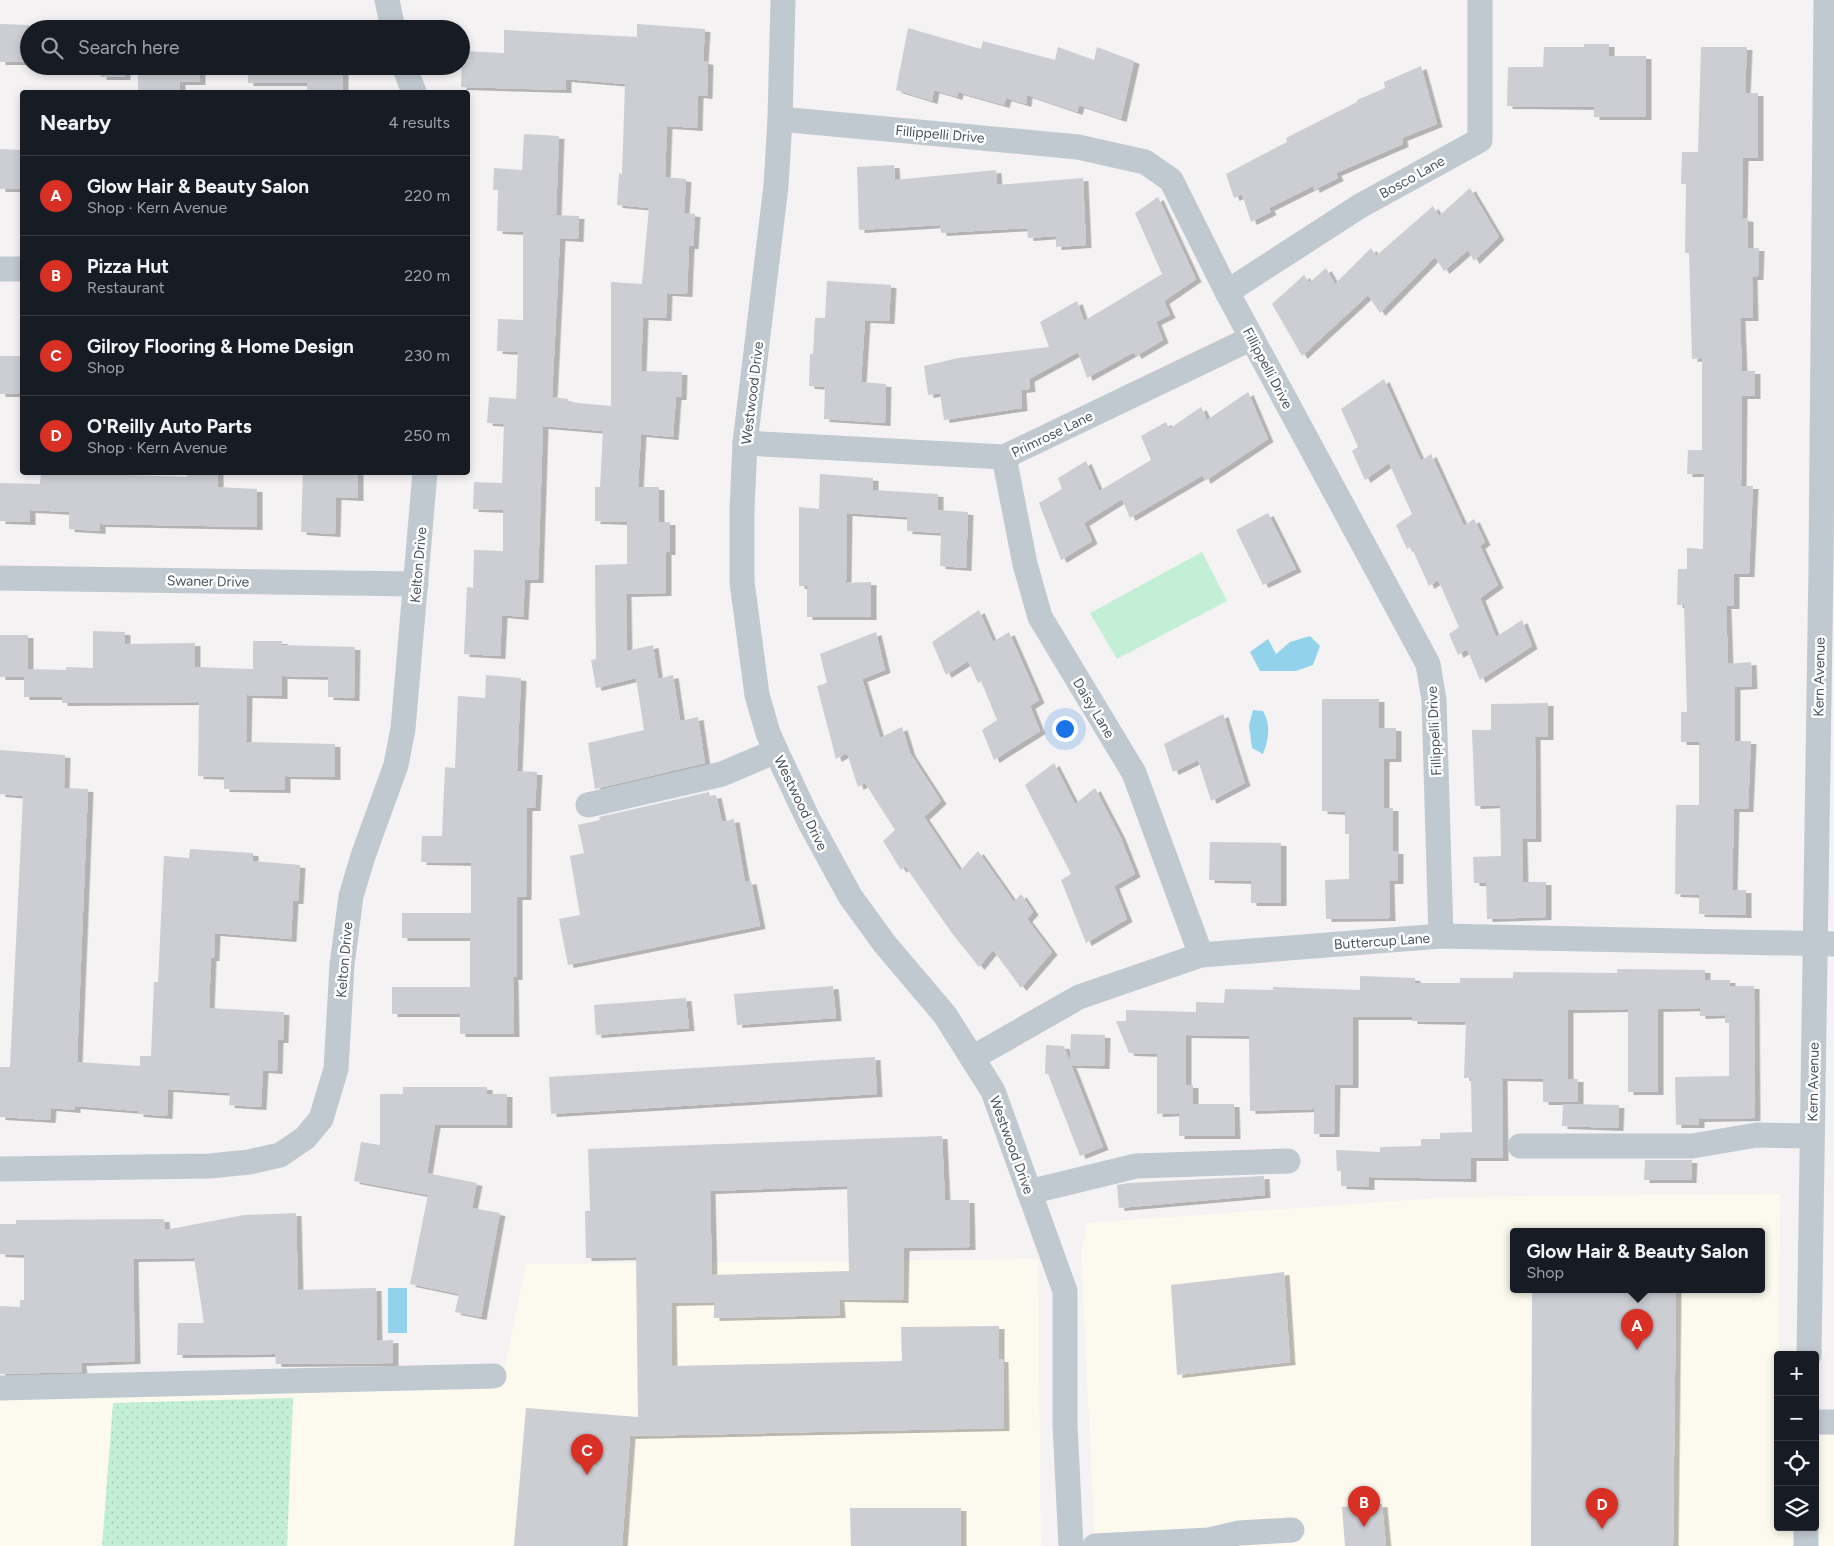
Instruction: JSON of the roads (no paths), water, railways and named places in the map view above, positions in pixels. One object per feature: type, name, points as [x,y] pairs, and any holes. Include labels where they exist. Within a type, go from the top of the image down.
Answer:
[{"type":"street","points":[[387,0],[392,20]]},
{"type":"street","name":"Westwood Drive","points":[[783,0],[776,186],[746,443],[742,509],[742,582],[757,695],[768,733],[776,751],[809,820],[850,896],[884,943],[945,1015],[992,1091],[1065,1291],[1065,1425],[1071,1546]]},
{"type":"street","name":"Bosco Lane","points":[[1227,292],[1360,206],[1480,140],[1480,0]]},
{"type":"street","name":"Kern Avenue","points":[[1809,1351],[1812,1136],[1824,944],[1828,565],[1826,0]]},
{"type":"street","points":[[407,75],[413,90]]},
{"type":"street","name":"Fillippelli Drive","points":[[780,119],[1078,147],[1145,162],[1171,180],[1227,292],[1428,664],[1434,700],[1441,936]]},
{"type":"street","points":[[0,269],[20,269]]},
{"type":"street","name":"Primrose Lane","points":[[746,443],[1004,457],[1252,338]]},
{"type":"street","name":"Daisy Lane","points":[[1004,457],[1025,564],[1040,617],[1134,772],[1201,955]]},
{"type":"street","name":"Kelton Drive","points":[[0,1169],[210,1166],[249,1162],[280,1154],[305,1138],[321,1119],[336,1068],[343,959],[351,896],[363,856],[396,765],[403,729],[425,475]]},
{"type":"street","name":"Swaner Drive","points":[[0,578],[416,584]]},
{"type":"street","points":[[588,804],[722,774],[776,751]]},
{"type":"street","name":"Buttercup Lane","points":[[972,1058],[1079,997],[1201,955],[1441,936],[1824,944]]},
{"type":"street","points":[[1520,1146],[1692,1146],[1756,1135],[1812,1136]]},
{"type":"street","points":[[1029,1192],[1136,1166],[1288,1160]]},
{"type":"street","points":[[0,1388],[494,1376]]},
{"type":"street","points":[[1819,1422],[1834,1422]]},
{"type":"street","points":[[1095,1546],[1209,1540],[1239,1533],[1292,1530]]},
{"type":"street","points":[[1806,1531],[1806,1546]]},
{"type":"water","points":[[1310,636],[1320,646],[1313,665],[1296,671],[1260,671],[1250,652],[1268,639],[1276,654],[1290,642]]},
{"type":"water","points":[[1253,710],[1263,711],[1266,716],[1268,737],[1263,754],[1252,748],[1249,725]]},
{"type":"water","points":[[388,1288],[407,1288],[407,1333],[388,1333]]},
{"type":"place","name":"Glow Hair & Beauty Salon","points":[[1637,1350]]},
{"type":"place","name":"Gilroy Flooring & Home Design","points":[[587,1475]]},
{"type":"place","name":"Pizza Hut","points":[[1364,1527]]},
{"type":"place","name":"O'Reilly Auto Parts","points":[[1602,1529]]}]
